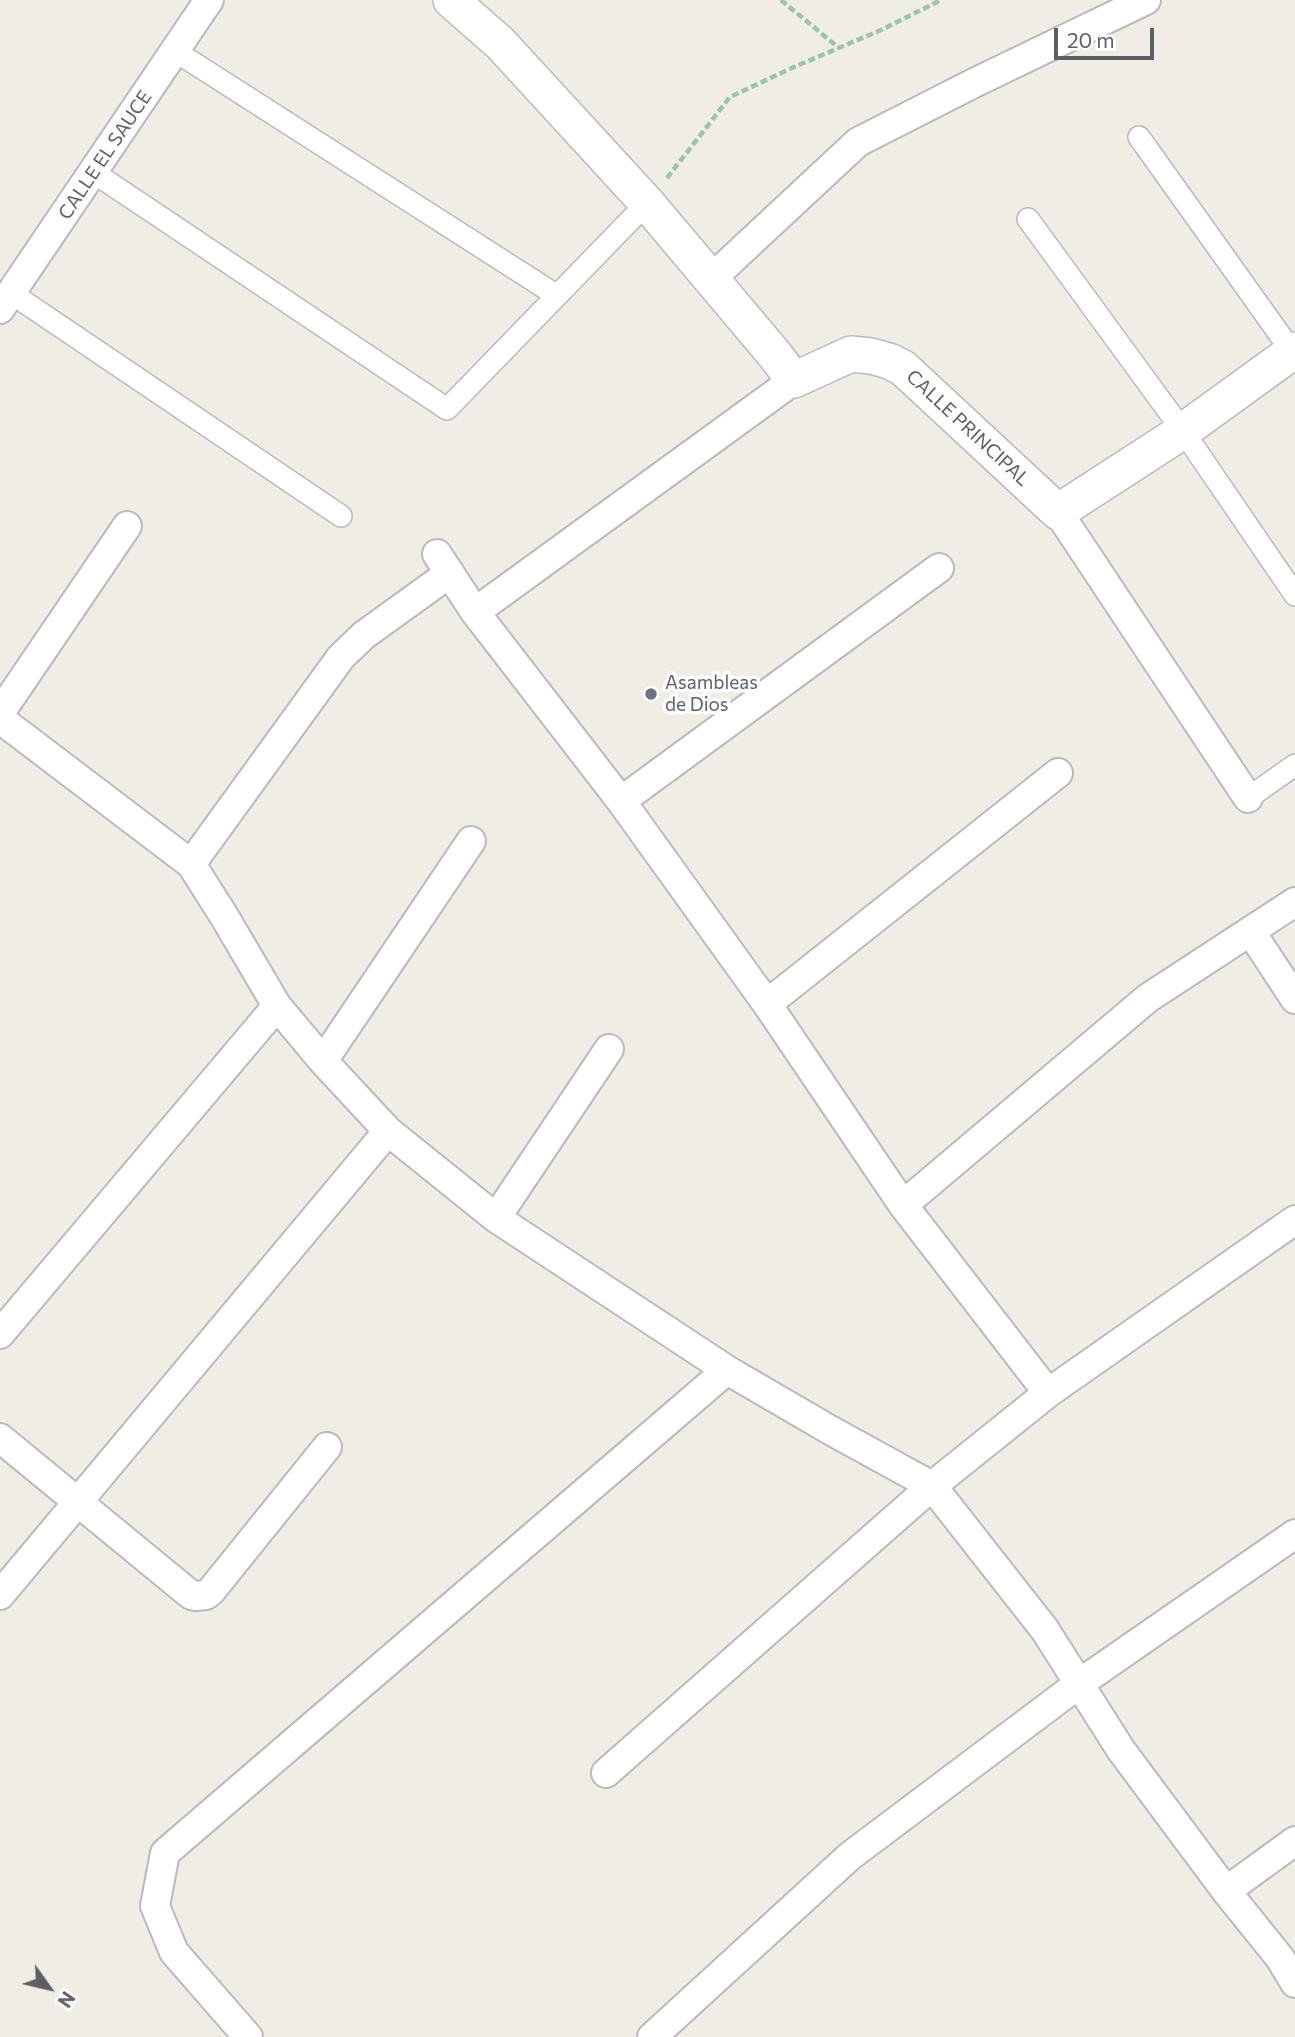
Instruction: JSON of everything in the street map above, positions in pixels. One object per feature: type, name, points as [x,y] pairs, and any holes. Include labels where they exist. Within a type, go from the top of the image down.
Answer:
[{"type":"street","name":"CALLE EL SAUCE","points":[[5,301],[209,0]]},
{"type":"street","points":[[451,0],[500,43],[647,203],[793,380],[475,612]]},
{"type":"street","points":[[711,279],[858,142],[1146,0]]},
{"type":"street","points":[[175,51],[556,295]]},
{"type":"street","points":[[1058,512],[1294,353],[1139,137]]},
{"type":"street","points":[[93,172],[447,409],[647,203]]},
{"type":"street","points":[[1028,219],[1183,430],[1295,595]]},
{"type":"street","points":[[5,301],[341,516]]},
{"type":"street","name":"CALLE PRINCIPAL","points":[[793,380],[851,354],[871,356],[896,364],[916,377],[1058,512],[1248,798]]},
{"type":"street","points":[[0,713],[127,526]]},
{"type":"street","points":[[191,864],[341,657],[444,564],[475,612],[621,801],[767,1004],[903,1205],[1048,1393]]},
{"type":"street","points":[[621,801],[939,568]]},
{"type":"street","points":[[0,719],[191,864],[277,1006],[388,1132],[496,1218],[727,1370],[932,1486],[1045,1630],[1121,1750],[1226,1891],[1280,1958],[1295,1983]]},
{"type":"street","points":[[1248,798],[1295,765]]},
{"type":"street","points":[[767,1004],[1058,773]]},
{"type":"street","points":[[323,1061],[471,841]]},
{"type":"street","points":[[903,1205],[1148,998],[1295,902]]},
{"type":"street","points":[[1251,932],[1295,999]]},
{"type":"street","points":[[0,1334],[277,1006]]},
{"type":"street","points":[[496,1218],[609,1049]]},
{"type":"street","points":[[0,1595],[388,1132]]},
{"type":"street","points":[[606,1773],[932,1486],[1048,1393],[1295,1220]]},
{"type":"street","points":[[248,2037],[174,1952],[155,1906],[165,1853],[727,1370]]},
{"type":"street","points":[[0,1438],[191,1595],[201,1596],[211,1591],[327,1447]]},
{"type":"street","points":[[652,2037],[850,1856],[1080,1683],[1295,1534]]},
{"type":"street","points":[[1226,1891],[1295,1841]]},
{"type":"path","points":[[781,0],[839,48]]},
{"type":"path","points":[[647,203],[730,97],[881,30],[941,0]]},
{"type":"place","name":"Asambleas de Dios","points":[[651,694]]}]
